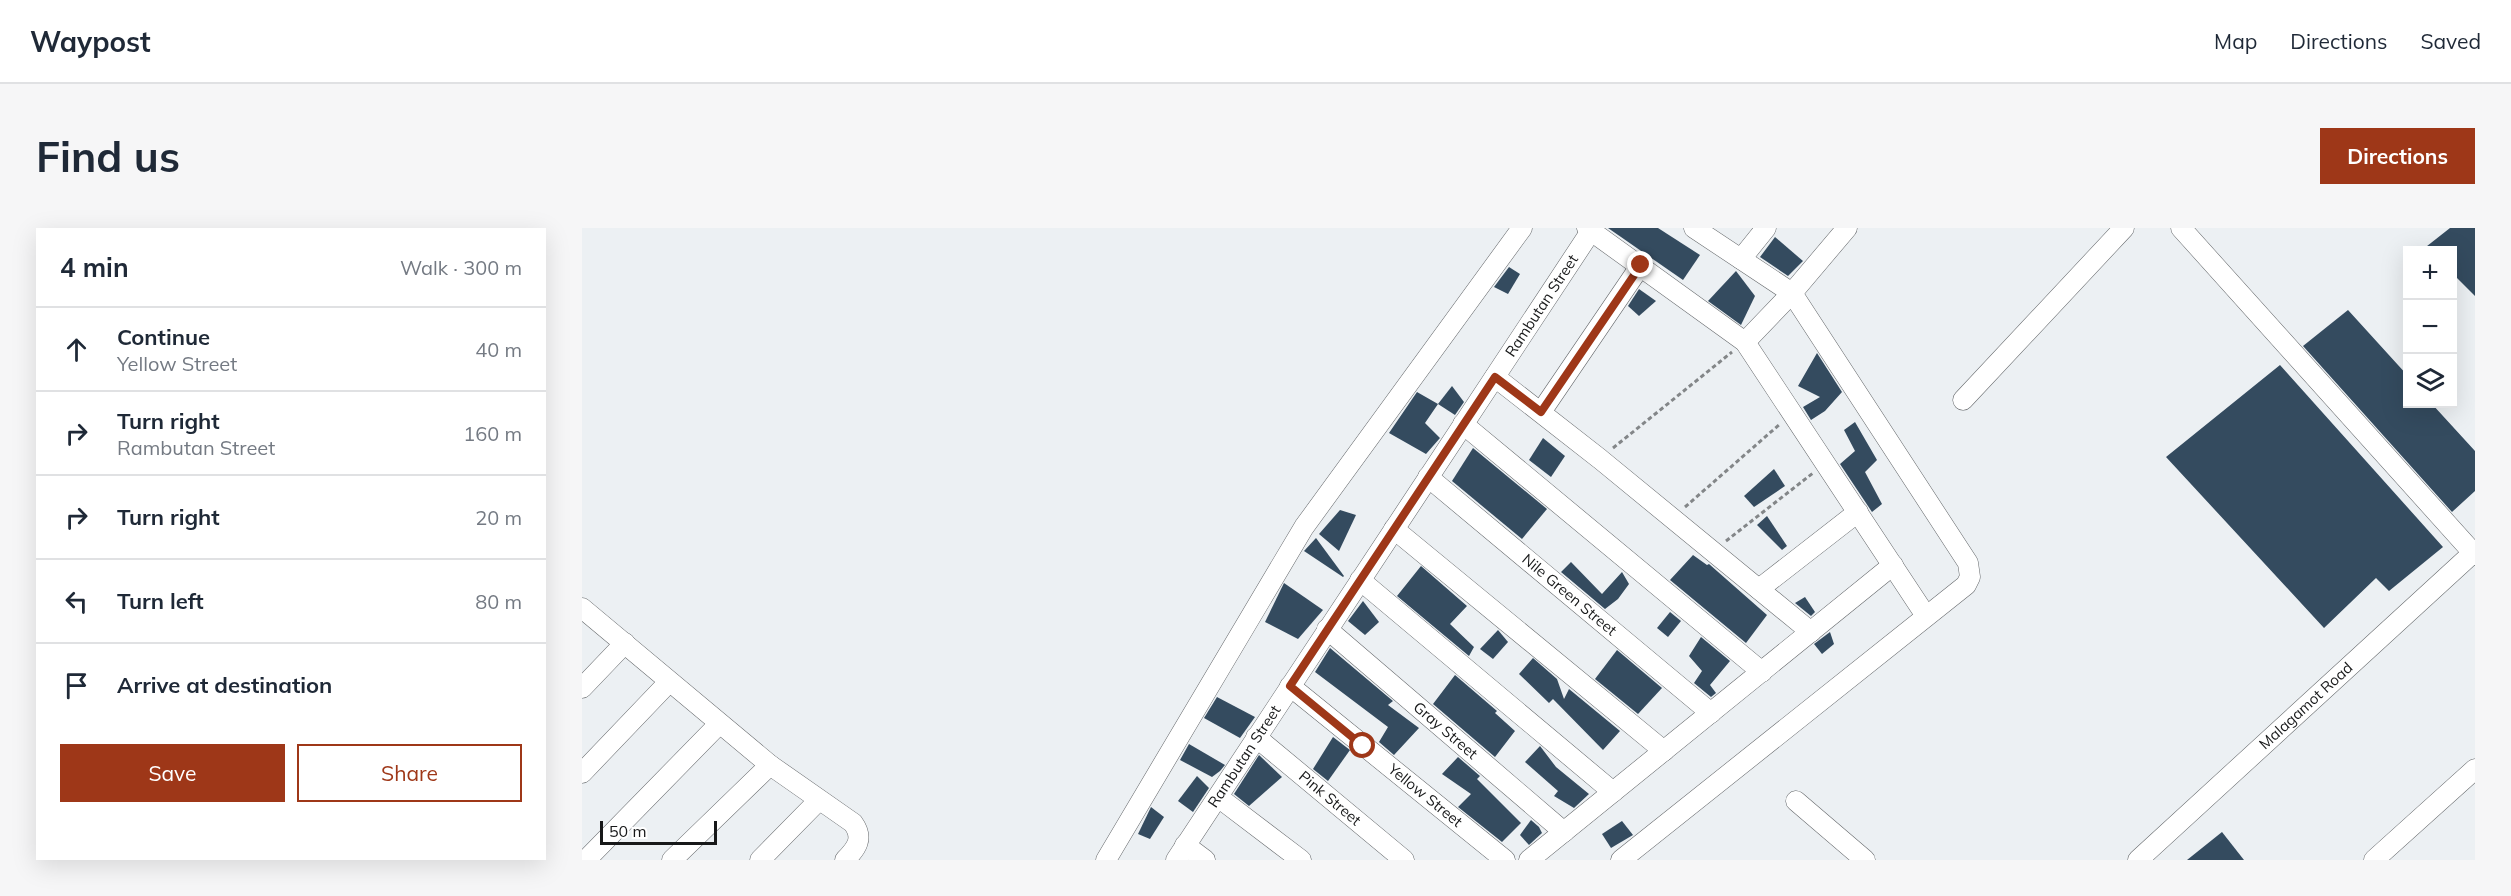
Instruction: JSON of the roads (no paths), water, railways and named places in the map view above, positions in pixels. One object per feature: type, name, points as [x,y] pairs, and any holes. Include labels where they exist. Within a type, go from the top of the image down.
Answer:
[{"type":"street","points":[[1106,860],[1304,527],[1522,228]]},
{"type":"street","points":[[1621,860],[1966,585],[1970,577],[1968,563],[1792,293],[1694,228]]},
{"type":"street","points":[[1741,259],[1766,228]]},
{"type":"street","points":[[1745,342],[1792,293],[1847,228]]},
{"type":"street","points":[[1963,400],[2124,228]]},
{"type":"street","points":[[2181,228],[2447,527],[2474,553]]},
{"type":"street","points":[[1589,229],[1745,342],[1926,616]]},
{"type":"street","name":"Rambutan Street","points":[[1181,853],[1495,377],[1589,229]]},
{"type":"street","points":[[1541,412],[1641,265]]},
{"type":"street","points":[[1495,377],[1600,459],[1811,632]]},
{"type":"street","points":[[1463,424],[1762,672]]},
{"type":"street","name":"Nile Green Street","points":[[1428,477],[1711,713]]},
{"type":"street","points":[[1759,589],[1858,512]]},
{"type":"street","points":[[1394,529],[1664,751]]},
{"type":"street","name":"Malagamot Road","points":[[2138,860],[2474,553]]},
{"type":"street","points":[[1529,860],[1893,565]]},
{"type":"street","points":[[1360,580],[1613,792]]},
{"type":"street","points":[[582,608],[718,724],[770,765],[853,823],[858,830],[859,837],[857,846],[845,860]]},
{"type":"street","name":"Gray Street","points":[[1328,629],[1564,832]]},
{"type":"street","points":[[582,687],[625,643]]},
{"type":"street","points":[[582,773],[669,682]]},
{"type":"street","name":"Yellow Street","points":[[1290,686],[1505,860]]},
{"type":"street","points":[[586,860],[718,724]]},
{"type":"street","name":"Pink Street","points":[[1256,737],[1404,860]]},
{"type":"street","points":[[672,860],[770,765]]},
{"type":"street","points":[[2374,860],[2475,769]]},
{"type":"street","points":[[1218,797],[1301,860]]},
{"type":"street","points":[[760,860],[819,800]]},
{"type":"street","points":[[1796,801],[1865,860]]},
{"type":"street","points":[[1181,853],[1205,860]]}]
